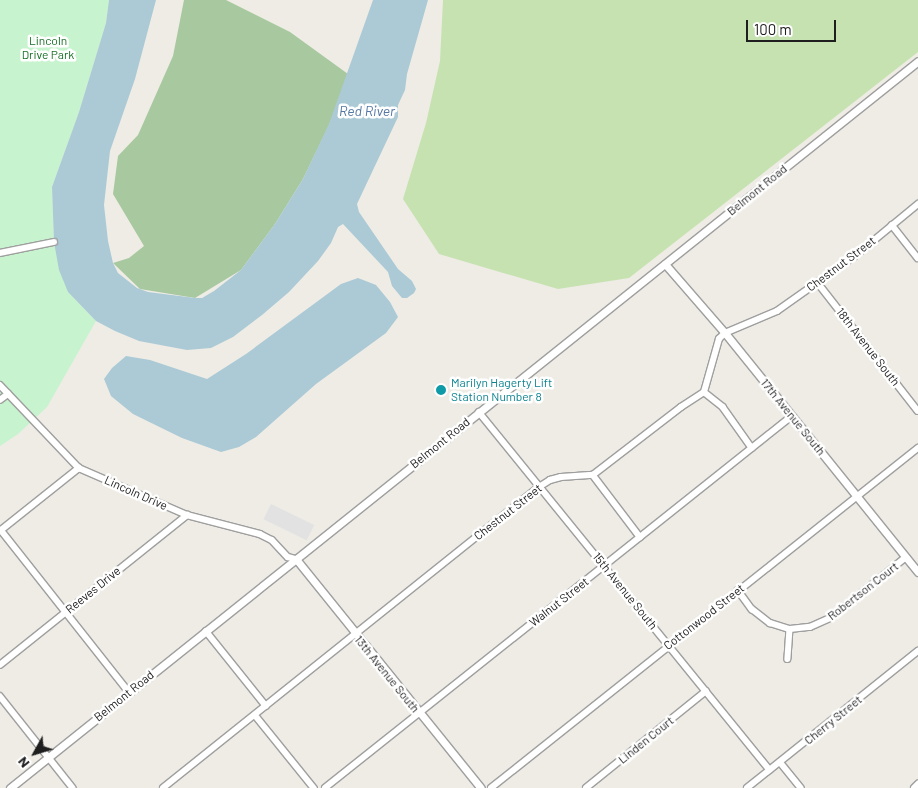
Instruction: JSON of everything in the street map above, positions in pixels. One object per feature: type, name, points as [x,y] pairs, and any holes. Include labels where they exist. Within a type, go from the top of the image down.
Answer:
[{"type":"street","name":"Belmont Road","points":[[10,788],[918,61]]},
{"type":"street","name":"Chestnut Street","points":[[725,333],[773,314],[818,283],[918,204]]},
{"type":"street","points":[[892,225],[918,258]]},
{"type":"street","points":[[0,253],[54,242]]},
{"type":"street","name":"17th Avenue South","points":[[666,264],[725,333],[918,572]]},
{"type":"street","name":"18th Avenue South","points":[[818,283],[918,410]]},
{"type":"street","points":[[640,537],[593,475],[681,406],[704,392],[718,338],[725,333]]},
{"type":"street","name":"Lincoln Drive","points":[[0,385],[79,468],[187,515],[260,534],[272,540],[288,557],[296,559]]},
{"type":"street","points":[[704,392],[723,406],[752,448]]},
{"type":"street","points":[[0,400],[8,394]]},
{"type":"street","name":"15th Avenue South","points":[[479,412],[539,487],[574,526],[668,646],[770,770]]},
{"type":"street","name":"Walnut Street","points":[[325,788],[792,416]]},
{"type":"street","name":"Cottonwood Street","points":[[491,788],[918,448]]},
{"type":"street","points":[[79,468],[1,531],[129,692]]},
{"type":"street","name":"Chestnut Street","points":[[163,788],[539,487],[550,480],[561,477],[593,475]]},
{"type":"street","name":"Reeves Drive","points":[[0,665],[187,515]]},
{"type":"street","name":"Robertson Court","points":[[738,590],[752,609],[770,623],[790,629],[810,627],[832,617],[906,557]]},
{"type":"street","name":"13th Avenue South","points":[[296,559],[481,788]]},
{"type":"street","points":[[788,659],[790,629]]},
{"type":"street","points":[[206,631],[266,706]]},
{"type":"street","name":"Cherry Street","points":[[747,788],[918,651]]},
{"type":"street","name":"Linden Court","points":[[586,788],[706,691]]},
{"type":"street","points":[[0,696],[74,788]]},
{"type":"street","points":[[255,715],[314,788]]},
{"type":"street","points":[[780,762],[801,788]]},
{"type":"street","points":[[913,788],[918,784]]},
{"type":"green space","name":"Lincoln Drive Park","points":[[0,0],[109,0],[106,23],[79,112],[52,187],[54,242],[68,292],[96,321],[47,407],[18,434],[0,446]]},
{"type":"green space","points":[[184,0],[226,0],[290,32],[348,74],[329,125],[303,179],[275,224],[241,270],[195,298],[140,289],[113,263],[129,258],[144,246],[113,194],[118,156],[138,135],[173,56]]},
{"type":"green space","points":[[443,0],[918,0],[918,52],[629,278],[558,289],[439,254],[403,199],[426,123],[440,61]]},
{"type":"shaded area","points":[[271,504],[314,525],[307,540],[264,519]]},
{"type":"water","name":"Red River","points":[[109,0],[156,0],[135,79],[110,151],[104,205],[108,241],[113,263],[118,273],[137,288],[148,292],[202,298],[241,270],[275,224],[303,179],[329,124],[373,0],[428,0],[407,74],[405,90],[398,105],[398,117],[357,204],[359,212],[398,269],[412,281],[416,289],[414,293],[407,298],[402,298],[392,286],[388,272],[343,224],[338,227],[331,243],[318,261],[289,292],[233,337],[211,348],[187,350],[139,341],[96,321],[68,292],[59,270],[54,242],[52,187],[79,112],[106,23]]},
{"type":"water","points":[[358,278],[376,285],[390,302],[398,317],[386,333],[316,384],[256,437],[239,447],[221,452],[182,438],[133,414],[111,396],[104,379],[112,368],[126,356],[150,360],[207,379],[246,354],[341,284]]},
{"type":"place","name":"Marilyn Hagerty Lift Station Number 8","points":[[441,390]]}]
